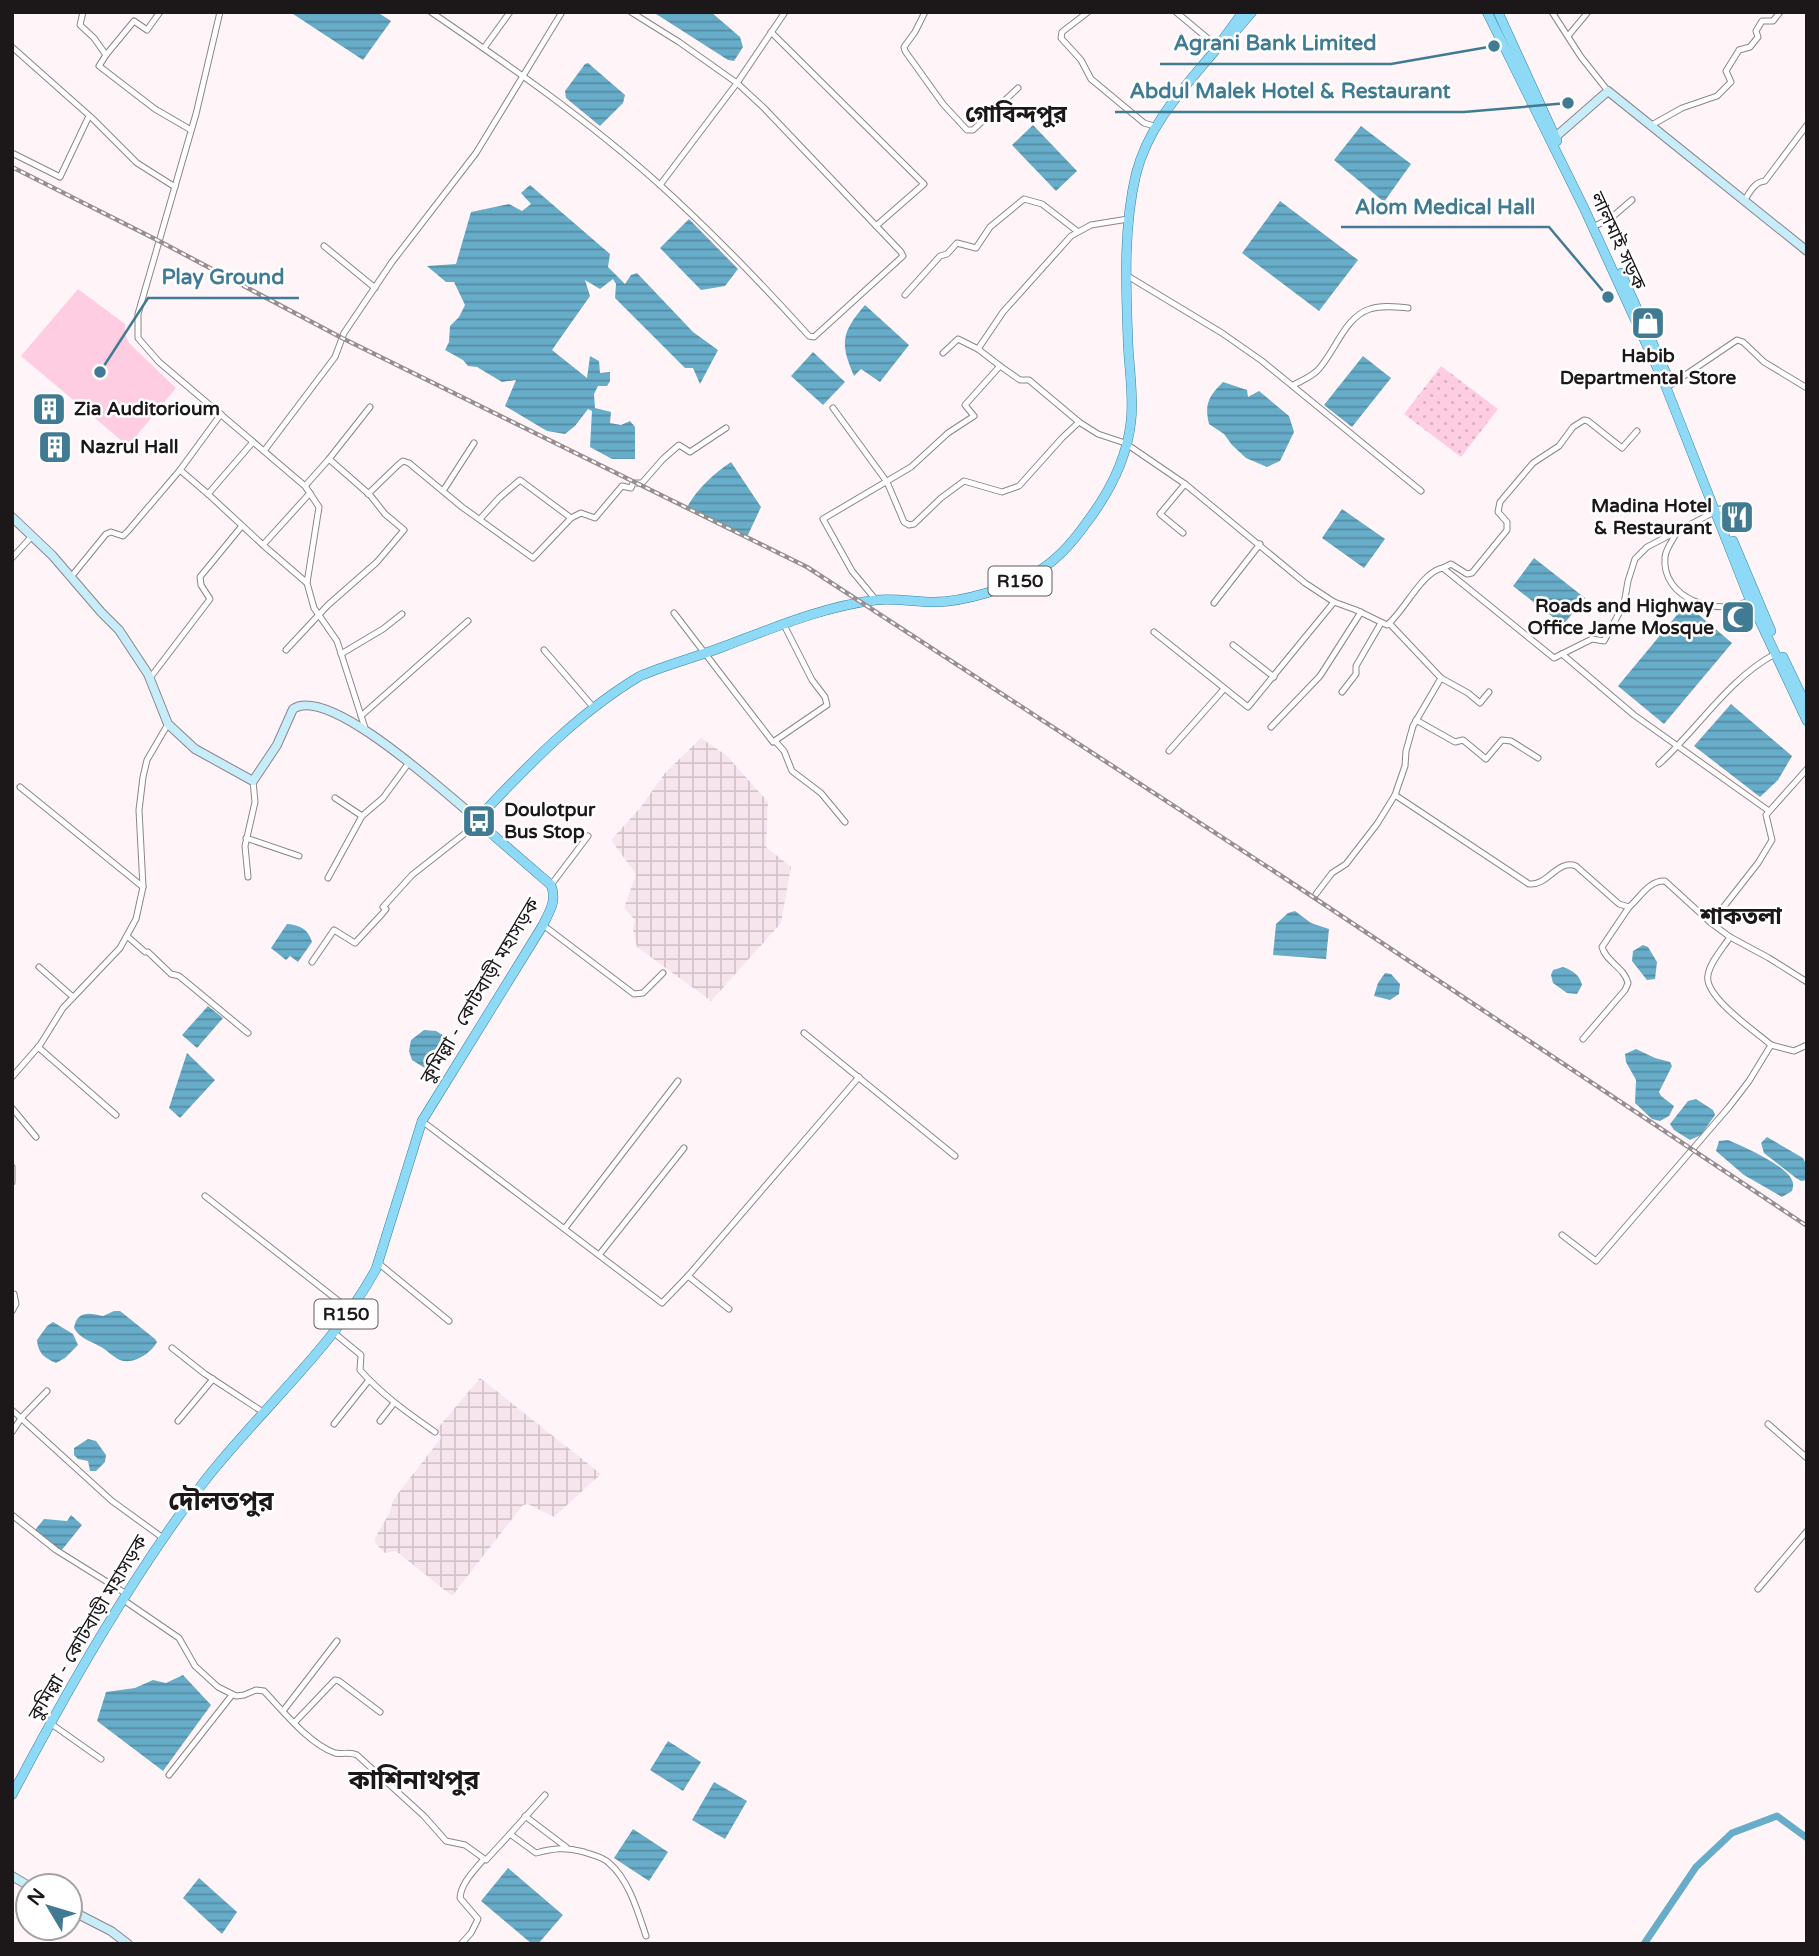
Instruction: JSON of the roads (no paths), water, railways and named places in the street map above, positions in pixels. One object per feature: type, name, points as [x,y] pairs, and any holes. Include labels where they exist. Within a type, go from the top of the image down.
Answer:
[{"type":"main road","name":"R150","points":[[482,820],[484,812],[508,787],[594,708],[640,676],[784,625],[876,600],[938,602],[1014,584],[1058,557],[1111,488],[1131,425],[1133,400],[1126,275],[1128,219],[1137,171],[1154,126],[1219,47],[1228,30],[1243,12]]},
{"type":"main road","name":"R150","points":[[1219,47],[1252,12]]},
{"type":"main road","name":"লালমাই সড়ক","points":[[1487,12],[1597,225],[1669,386],[1750,600],[1807,721]]},
{"type":"main road","name":"লালমাই সড়ক","points":[[1498,12],[1553,139],[1669,386]]},
{"type":"main road","name":"লালমাই সড়ক","points":[[1717,510],[1806,704]]},
{"type":"main road","name":"কুমিল্লা - কোটবাড়ী মহাসড়ক","points":[[12,1795],[50,1723],[124,1596],[163,1538],[205,1481],[332,1332],[366,1287],[377,1262],[422,1121],[554,903],[555,895],[551,886],[485,828],[482,820]]},
{"type":"street","points":[[83,12],[81,27],[94,38],[98,48],[106,55]]},
{"type":"street","points":[[160,12],[147,30],[134,21],[99,66],[155,109],[191,130]]},
{"type":"street","points":[[220,12],[191,130],[138,314],[138,338],[159,362],[305,486],[319,507],[307,583],[314,608],[337,641],[365,728]]},
{"type":"street","points":[[431,12],[523,76],[660,185],[814,337],[903,256],[737,83],[631,12]]},
{"type":"street","points":[[484,48],[510,12]]},
{"type":"street","points":[[264,451],[335,356],[344,333],[421,222],[476,153],[562,12]]},
{"type":"street","points":[[660,185],[737,83],[785,12]]},
{"type":"street","points":[[925,12],[904,47],[905,51],[943,104],[967,130],[973,130],[1018,88]]},
{"type":"street","points":[[1088,12],[1062,32],[1061,37],[1081,60],[1091,79],[1144,123],[1154,126]]},
{"type":"street","points":[[1176,12],[1219,47]]},
{"type":"street","points":[[1552,12],[1608,91],[1807,251]]},
{"type":"street","points":[[1568,36],[1588,12]]},
{"type":"street","points":[[1650,127],[1682,108],[1723,92],[1732,80],[1726,71],[1739,50],[1750,47],[1758,37],[1756,32],[1762,21],[1773,21],[1780,12]]},
{"type":"street","points":[[771,32],[924,184],[876,226]]},
{"type":"street","points":[[12,47],[137,163],[175,187]]},
{"type":"street","points":[[1553,139],[1608,91]]},
{"type":"street","points":[[12,153],[60,177],[89,116]]},
{"type":"street","points":[[1744,201],[1758,181],[1765,181],[1807,125]]},
{"type":"street","points":[[905,295],[940,256],[947,254],[957,243],[976,248],[990,227],[1024,199],[1042,204],[1077,231]]},
{"type":"street","points":[[1597,225],[1611,218],[1632,200]]},
{"type":"street","points":[[978,349],[1003,312],[1071,236],[1091,225],[1128,219]]},
{"type":"street","points":[[324,246],[375,288]]},
{"type":"street","points":[[1126,275],[1222,332],[1293,385],[1420,491]]},
{"type":"street","points":[[1293,385],[1317,370],[1355,318],[1368,309],[1386,306],[1408,308]]},
{"type":"street","points":[[943,353],[958,340],[978,349],[1020,380],[1028,380],[1079,422],[1098,434],[1125,443],[1185,484],[1305,583],[1334,602],[1381,623],[1390,624],[1441,678],[1480,703],[1489,692]]},
{"type":"street","points":[[1669,386],[1737,340],[1743,342],[1764,362],[1807,388]]},
{"type":"street","points":[[876,600],[852,571],[823,519],[911,467],[948,432],[974,416],[965,405],[1000,366]]},
{"type":"street","points":[[305,486],[370,407]]},
{"type":"street","points":[[833,408],[887,482],[904,522],[909,525],[964,481],[1002,492],[1019,486],[1079,422]]},
{"type":"street","points":[[71,577],[106,534],[111,532],[123,536],[180,470],[221,414]]},
{"type":"street","points":[[1390,624],[1412,594],[1436,569],[1451,564],[1466,574],[1472,573],[1507,530],[1507,522],[1498,512],[1500,502],[1532,463],[1559,446],[1575,425],[1584,420],[1588,421],[1622,448],[1637,431]]},
{"type":"street","points":[[368,494],[403,461],[409,463],[462,507],[533,558],[571,518],[581,513],[595,518],[622,486],[631,488],[634,483],[642,483],[679,445],[690,452],[726,428]]},
{"type":"street","points":[[208,494],[253,442]]},
{"type":"street","points":[[443,491],[474,443]]},
{"type":"street","points":[[286,650],[328,605],[377,562],[404,530],[329,459]]},
{"type":"street","points":[[180,470],[307,583]]},
{"type":"street","points":[[481,519],[499,498],[520,480],[571,518]]},
{"type":"street","points":[[1182,533],[1160,514],[1185,484]]},
{"type":"street","points":[[263,545],[310,493]]},
{"type":"street","points":[[1443,568],[1554,658],[1592,639],[1600,642],[1606,638],[1624,604],[1635,559],[1647,547],[1717,510]]},
{"type":"street","points":[[12,517],[119,630],[150,678],[168,724],[195,749],[253,781]]},
{"type":"street","points":[[150,678],[210,599],[201,585],[200,576],[241,527]]},
{"type":"street","points":[[1678,529],[1665,553],[1665,570],[1670,583],[1679,592],[1712,607],[1739,606],[1750,600]]},
{"type":"street","points":[[12,558],[32,536]]},
{"type":"street","points":[[1214,603],[1260,544]]},
{"type":"street","points":[[1154,632],[1248,707],[1334,602]]},
{"type":"street","points":[[1271,727],[1320,676],[1361,612]]},
{"type":"street","points":[[674,613],[769,737],[784,751],[792,771],[821,793],[845,822]]},
{"type":"street","points":[[341,654],[383,629],[402,614]]},
{"type":"street","points":[[361,716],[468,621]]},
{"type":"street","points":[[1342,692],[1356,674],[1356,666],[1381,623]]},
{"type":"street","points":[[775,741],[827,705],[784,625]]},
{"type":"street","points":[[1233,645],[1274,677]]},
{"type":"street","points":[[544,650],[594,708]]},
{"type":"street","points":[[1562,654],[1634,715],[1769,811]]},
{"type":"street","points":[[1659,764],[1735,684],[1760,662],[1775,654]]},
{"type":"street","points":[[1316,894],[1332,873],[1346,864],[1377,824],[1395,795],[1416,720],[1441,678]]},
{"type":"street","points":[[1169,751],[1224,689]]},
{"type":"street","points":[[247,877],[246,838],[255,802],[253,781],[277,746],[290,714],[297,706],[324,708],[365,728],[477,819],[482,820]]},
{"type":"street","points":[[1416,720],[1455,742],[1463,740],[1486,759],[1502,740],[1511,741],[1538,758]]},
{"type":"street","points":[[12,1076],[38,1047],[63,1008],[120,948],[136,919],[143,887],[139,810],[142,777],[147,760],[168,724]]},
{"type":"street","points":[[328,878],[362,816],[383,797],[408,764]]},
{"type":"street","points":[[1712,923],[1758,863],[1772,840],[1766,821],[1769,811],[1807,769]]},
{"type":"street","points":[[20,787],[143,887]]},
{"type":"street","points":[[1395,795],[1529,884],[1539,883],[1563,865],[1570,864],[1576,866],[1619,904],[1629,907]]},
{"type":"street","points":[[335,797],[362,816]]},
{"type":"street","points":[[312,962],[334,930],[355,943],[412,875],[482,820]]},
{"type":"street","points":[[551,886],[588,836]]},
{"type":"street","points":[[246,838],[299,856]]},
{"type":"street","points":[[1583,1039],[1628,984],[1623,972],[1602,952],[1602,947],[1629,907],[1658,880],[1665,881],[1730,937],[1807,982]]},
{"type":"street","points":[[543,925],[634,994],[643,993],[663,973]]},
{"type":"street","points":[[127,936],[171,974],[179,976],[248,1033]]},
{"type":"street","points":[[1730,937],[1708,973],[1707,984],[1713,996],[1771,1045],[1794,1051],[1807,1045]]},
{"type":"street","points":[[39,967],[73,997]]},
{"type":"street","points":[[804,1033],[954,1156]]},
{"type":"street","points":[[1562,1235],[1596,1261],[1729,1107],[1771,1045]]},
{"type":"street","points":[[38,1047],[116,1115]]},
{"type":"street","points":[[422,1121],[662,1303],[859,1077]]},
{"type":"street","points":[[565,1228],[678,1081]]},
{"type":"street","points":[[12,1108],[36,1138]]},
{"type":"street","points":[[600,1255],[684,1148]]},
{"type":"street","points":[[12,1167],[12,1182]]},
{"type":"street","points":[[205,1196],[350,1310]]},
{"type":"street","points":[[377,1262],[449,1321]]},
{"type":"street","points":[[688,1276],[729,1309]]},
{"type":"street","points":[[12,1311],[16,1304],[14,1294]]},
{"type":"street","points":[[332,1332],[361,1355],[360,1370],[369,1380],[394,1403],[435,1432]]},
{"type":"street","points":[[173,1348],[263,1412]]},
{"type":"street","points":[[178,1421],[214,1379]]},
{"type":"street","points":[[334,1424],[369,1380]]},
{"type":"street","points":[[12,1432],[22,1417],[47,1391]]},
{"type":"street","points":[[380,1421],[394,1403]]},
{"type":"street","points":[[12,1410],[112,1501],[163,1538]]},
{"type":"street","points":[[1768,1424],[1807,1458]]},
{"type":"street","points":[[12,1515],[55,1550],[124,1596],[179,1638],[199,1671],[232,1695],[244,1695],[260,1689],[311,1740],[334,1752],[357,1755],[418,1811],[446,1841],[465,1845],[484,1860]]},
{"type":"street","points":[[1758,1589],[1807,1531]]},
{"type":"street","points":[[283,1711],[337,1641]]},
{"type":"street","points":[[295,1722],[335,1680],[380,1712]]},
{"type":"street","points":[[169,1774],[232,1695]]},
{"type":"street","points":[[50,1723],[101,1759]]},
{"type":"street","points":[[461,1944],[478,1919],[459,1894],[464,1884],[545,1795]]},
{"type":"street","points":[[525,1816],[566,1847],[607,1861],[620,1874],[637,1908],[646,1936]]},
{"type":"street","points":[[510,1834],[536,1853],[555,1847],[566,1847]]},
{"type":"street","points":[[84,1917],[111,1931],[128,1944]]},
{"type":"water","points":[[290,12],[377,12],[391,21],[363,60]]},
{"type":"water","points":[[653,12],[711,12],[740,37],[743,47],[734,61],[728,60]]},
{"type":"water","points":[[588,63],[625,95],[623,103],[600,126],[566,98],[565,91]]},
{"type":"water","points":[[1033,125],[1077,171],[1056,191],[1012,145]]},
{"type":"water","points":[[1361,126],[1411,164],[1384,202],[1334,160]]},
{"type":"water","points":[[530,185],[610,254],[608,267],[625,284],[631,275],[637,273],[693,332],[718,350],[700,384],[693,368],[685,368],[615,298],[616,284],[613,279],[600,289],[585,280],[590,296],[552,350],[587,378],[590,356],[599,361],[600,373],[610,372],[607,386],[598,386],[594,394],[595,408],[611,412],[610,423],[621,425],[630,421],[635,427],[635,459],[612,459],[590,447],[592,411],[588,409],[565,434],[547,431],[505,406],[516,380],[502,382],[477,367],[468,366],[445,350],[449,342],[450,326],[465,305],[454,282],[446,282],[427,266],[456,264],[471,212],[509,204],[522,211],[531,204],[521,193]]},
{"type":"water","points":[[1280,201],[1358,260],[1319,311],[1242,253]]},
{"type":"water","points":[[689,219],[738,269],[725,286],[701,290],[660,248]]},
{"type":"water","points":[[865,305],[909,345],[880,382],[861,369],[854,376],[846,355],[847,331]]},
{"type":"water","points":[[813,352],[845,382],[823,405],[791,376]]},
{"type":"water","points":[[1363,356],[1391,378],[1352,427],[1324,405]]},
{"type":"water","points":[[1223,382],[1247,390],[1248,397],[1259,391],[1289,416],[1294,432],[1280,461],[1267,467],[1246,458],[1224,434],[1209,424],[1209,401]]},
{"type":"water","points":[[731,462],[761,507],[747,537],[687,507],[706,482]]},
{"type":"water","points":[[1342,509],[1385,539],[1364,568],[1322,538]]},
{"type":"water","points":[[1534,558],[1585,598],[1563,625],[1513,586]]},
{"type":"water","points":[[1686,604],[1732,643],[1664,724],[1618,686]]},
{"type":"water","points":[[1731,704],[1792,756],[1778,780],[1760,797],[1694,746]]},
{"type":"water","points":[[1295,911],[1311,923],[1329,929],[1326,959],[1273,955],[1276,924],[1288,913]]},
{"type":"water","points":[[287,924],[303,929],[312,942],[298,962],[290,956],[286,960],[271,948]]},
{"type":"water","points":[[1643,945],[1648,947],[1657,962],[1655,979],[1647,980],[1632,961],[1633,951]]},
{"type":"water","points":[[1563,967],[1579,978],[1582,985],[1577,994],[1567,993],[1553,983],[1553,970]]},
{"type":"water","points":[[1385,973],[1391,974],[1400,984],[1399,994],[1390,1000],[1374,996]]},
{"type":"water","points":[[208,1006],[223,1018],[197,1048],[182,1035]]},
{"type":"water","points":[[424,1030],[436,1031],[450,1039],[431,1072],[412,1060],[409,1051],[411,1040]]},
{"type":"water","points":[[1636,1049],[1670,1062],[1672,1066],[1659,1092],[1674,1106],[1669,1116],[1660,1121],[1652,1119],[1635,1103],[1636,1080],[1626,1062],[1625,1054]]},
{"type":"water","points":[[187,1053],[215,1080],[180,1118],[169,1108]]},
{"type":"water","points":[[1696,1099],[1713,1110],[1715,1115],[1701,1135],[1690,1140],[1674,1130],[1670,1124],[1688,1101]]},
{"type":"water","points":[[1767,1137],[1803,1158],[1807,1166],[1807,1180],[1796,1178],[1764,1153],[1761,1143]]},
{"type":"water","points":[[1728,1140],[1781,1168],[1792,1180],[1792,1191],[1782,1197],[1744,1175],[1716,1151],[1719,1141]]},
{"type":"water","points":[[120,1311],[155,1339],[157,1342],[151,1350],[131,1361],[120,1360],[83,1337],[74,1328],[78,1318],[85,1314],[103,1316]]},
{"type":"water","points":[[53,1322],[73,1334],[78,1345],[56,1363],[43,1355],[37,1340]]},
{"type":"water","points":[[88,1439],[96,1441],[106,1455],[105,1462],[96,1471],[90,1471],[88,1461],[78,1459],[74,1455],[74,1448]]},
{"type":"water","points":[[71,1515],[82,1525],[61,1551],[35,1530],[44,1519],[67,1521]]},
{"type":"water","points":[[183,1675],[211,1705],[163,1771],[97,1721],[106,1692],[135,1688],[153,1680],[166,1683]]},
{"type":"water","points":[[668,1741],[701,1762],[683,1791],[650,1770]]},
{"type":"water","points":[[714,1782],[747,1801],[725,1839],[692,1820]]},
{"type":"water","points":[[633,1829],[668,1852],[649,1881],[614,1858]]},
{"type":"water","points":[[508,1868],[563,1915],[538,1944],[532,1944],[481,1901]]},
{"type":"water","points":[[199,1878],[237,1912],[222,1934],[183,1898]]},
{"type":"waterway","points":[[1644,1944],[1696,1867],[1732,1833],[1777,1816],[1807,1838]]},
{"type":"railway","points":[[12,167],[342,338],[807,567],[1283,877],[1807,1226]]},
{"type":"place","name":"Agrani Bank Limited","points":[[1494,46]]},
{"type":"place","name":"Abdul Malek Hotel & Restaurant","points":[[1568,103]]},
{"type":"place","name":"Alom Medical Hall","points":[[1608,297]]},
{"type":"place","name":"Habib Departmental Store","points":[[1648,323]]},
{"type":"place","name":"Play Ground","points":[[100,372]]},
{"type":"place","name":"Zia Auditorioum","points":[[49,409]]},
{"type":"place","name":"Nazrul Hall","points":[[55,447]]},
{"type":"place","name":"Madina Hotel & Restaurant","points":[[1737,517]]},
{"type":"place","name":"Roads and Highway Office Jame Mosque","points":[[1738,617]]},
{"type":"place","name":"Doulotpur Bus Stop","points":[[479,821]]},
{"type":"district","name":"গোবিন্দপুর","points":[[1016,115]]},
{"type":"district","name":"শাকতলা","points":[[1741,917]]},
{"type":"district","name":"দৌলতপুর","points":[[221,1501]]},
{"type":"district","name":"কাশিনাথপুর","points":[[414,1780]]}]
